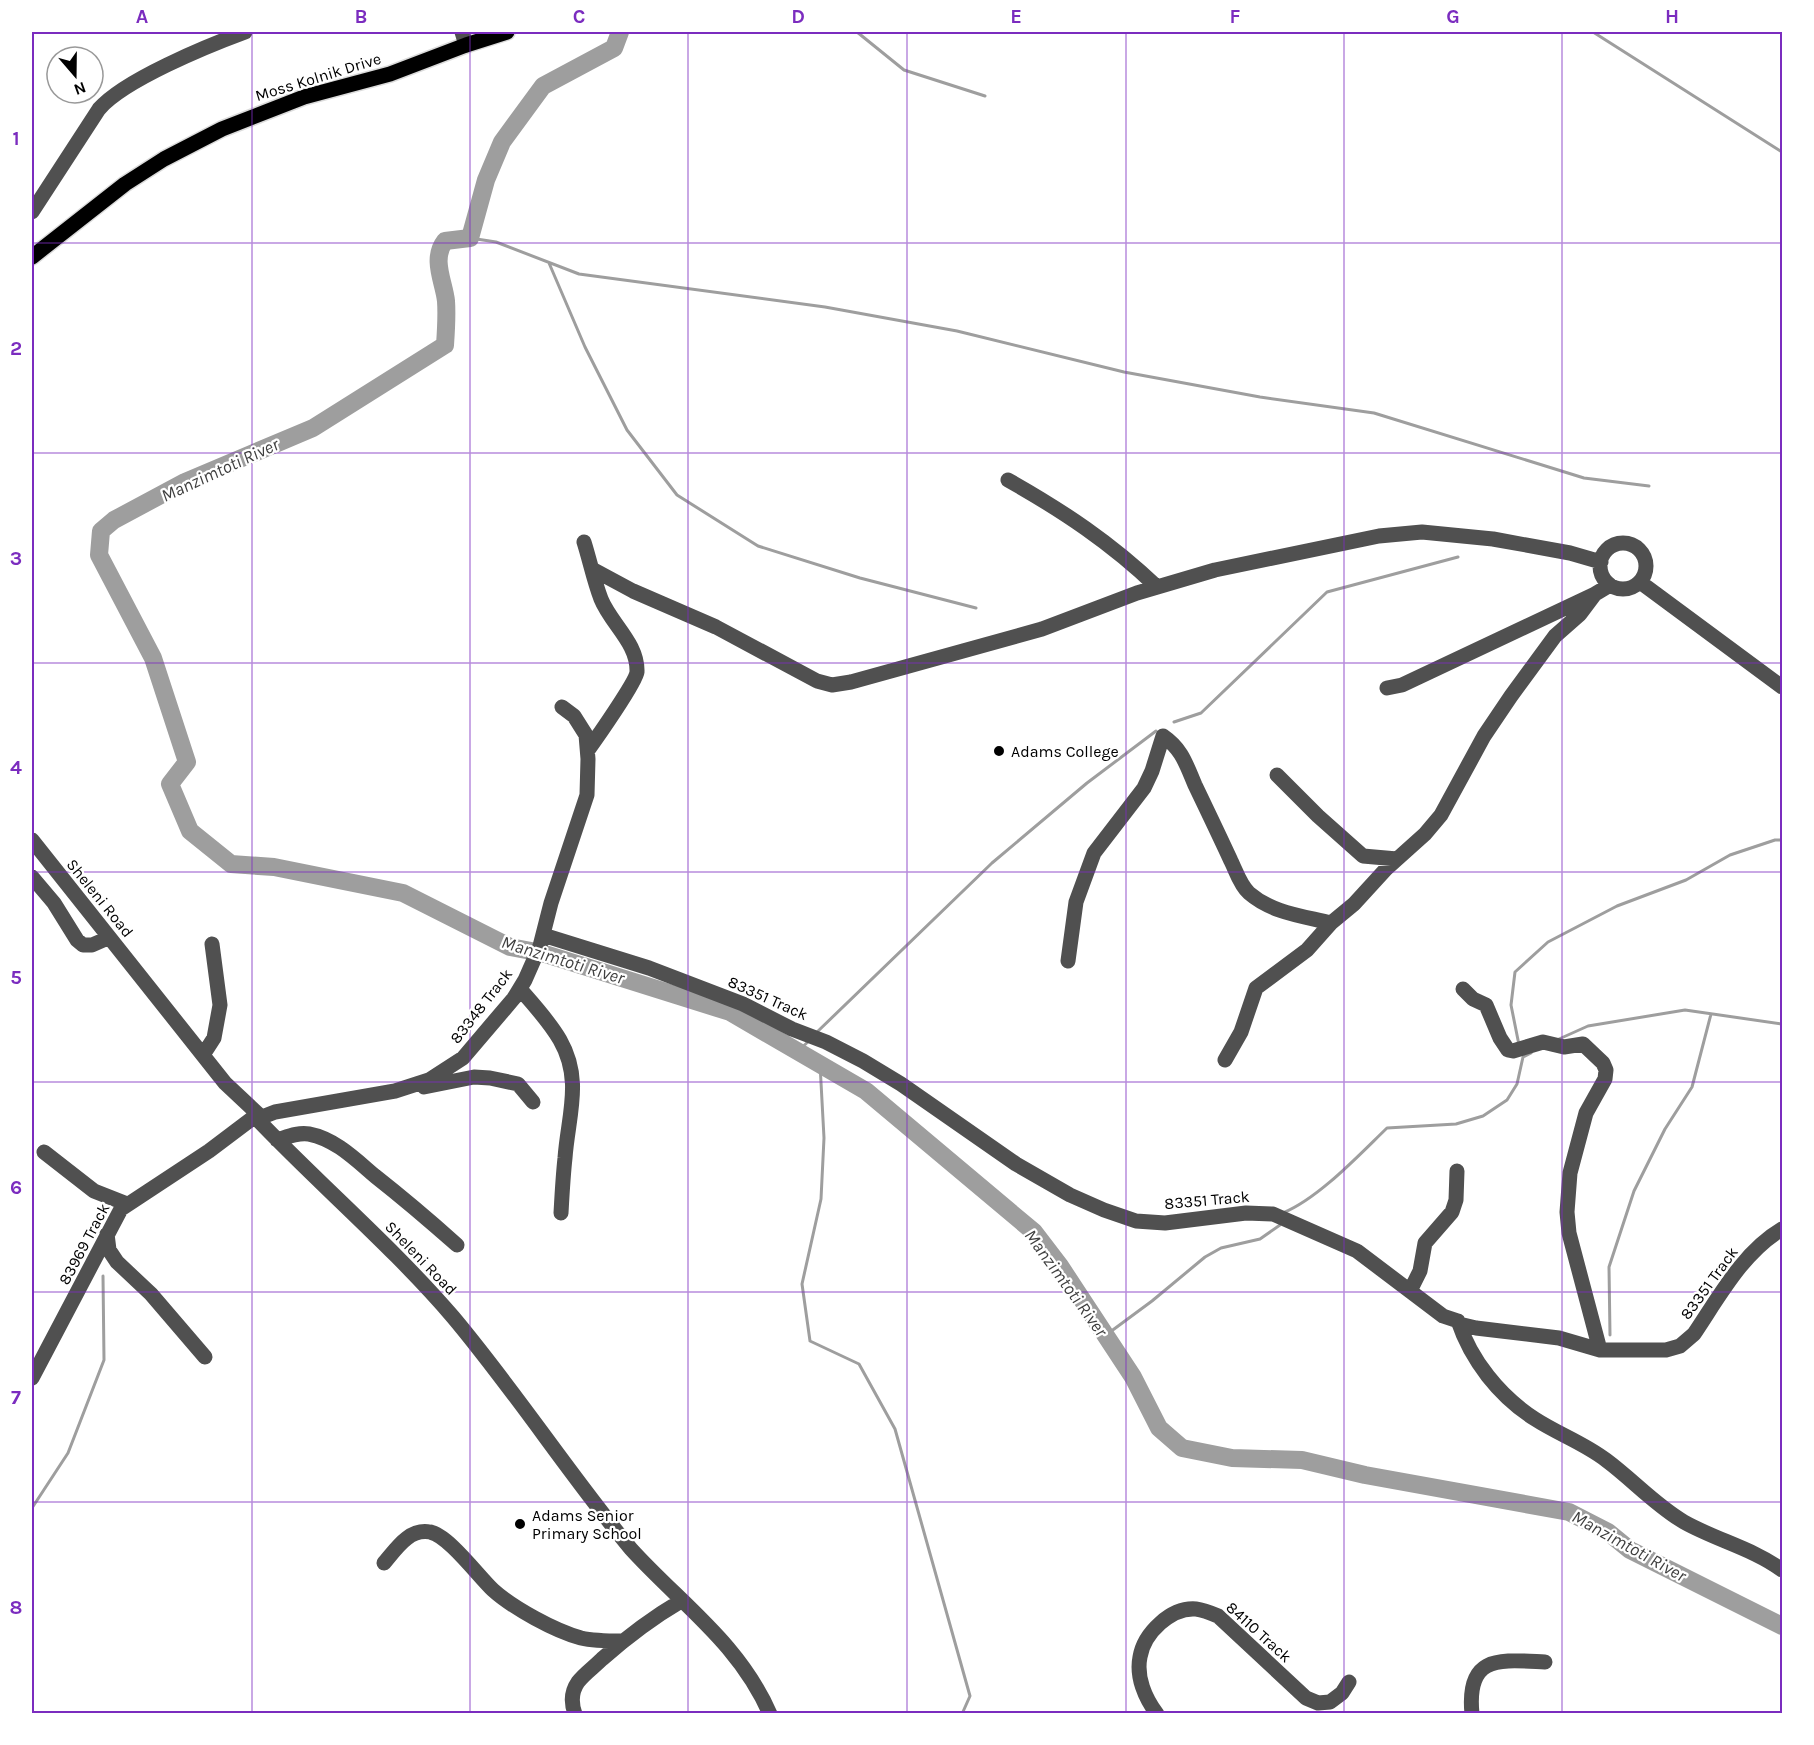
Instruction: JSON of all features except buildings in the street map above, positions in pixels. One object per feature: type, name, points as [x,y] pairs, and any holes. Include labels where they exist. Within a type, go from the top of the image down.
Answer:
[{"type":"main road","name":"Moss Kolnik Drive","points":[[32,257],[125,184],[164,159],[222,129],[304,97],[390,74],[464,38],[507,32]]},
{"type":"street","points":[[32,212],[94,116],[108,99],[156,72],[245,32]]},
{"type":"street","points":[[1008,480],[1082,525],[1125,557],[1157,587]]},
{"type":"street","points":[[594,570],[633,591],[716,627],[817,681],[832,685],[851,682],[1042,629],[1157,587],[1215,570],[1379,536],[1422,532],[1534,545],[1601,562]]},
{"type":"street","points":[[584,542],[601,598],[608,613],[626,638],[637,671],[634,681],[601,734],[588,750]]},
{"type":"street","points":[[1631,545],[1642,552],[1646,571],[1640,582],[1629,589],[1616,588],[1610,585],[1602,575],[1601,562],[1612,546],[1631,545]]},
{"type":"street","points":[[1640,582],[1782,687]]},
{"type":"street","points":[[1387,688],[1402,685],[1610,585]]},
{"type":"street","points":[[1225,1060],[1241,1032],[1256,988],[1307,950],[1331,923],[1354,904],[1441,816],[1484,736],[1510,696],[1555,636],[1580,614],[1595,594]]},
{"type":"street","name":"83348 Track","points":[[258,1117],[412,1086],[429,1080],[463,1058],[497,1020],[520,989],[532,966],[541,940],[550,903],[587,795],[586,735],[574,716],[562,706]]},
{"type":"street","points":[[1068,962],[1076,902],[1094,853],[1144,788],[1163,736],[1179,749],[1246,890],[1282,911],[1331,923]]},
{"type":"street","points":[[1277,775],[1325,823],[1363,856],[1397,859]]},
{"type":"street","name":"Sheleni Road","points":[[32,840],[225,1083],[277,1140],[404,1264],[452,1317],[513,1391],[609,1523],[645,1565],[728,1646],[747,1670],[770,1713]]},
{"type":"street","points":[[1363,856],[1365,867],[1373,883]]},
{"type":"street","points":[[32,877],[54,903],[77,940],[83,945],[92,945],[108,938]]},
{"type":"street","name":"83351 Track","points":[[541,940],[649,968],[743,1004],[792,1029],[826,1042],[863,1060],[901,1084],[1016,1164],[1070,1195],[1104,1210],[1136,1221],[1165,1223],[1246,1213],[1273,1214],[1357,1251],[1443,1316],[1458,1321],[1459,1324],[1476,1328],[1559,1338],[1600,1350],[1666,1350],[1686,1342],[1694,1334],[1738,1269],[1763,1243],[1782,1229]]},
{"type":"street","points":[[203,1055],[214,1038],[220,1010],[212,944]]},
{"type":"street","points":[[520,989],[561,1041],[574,1086],[573,1111],[565,1156],[561,1213]]},
{"type":"street","points":[[1463,989],[1473,999],[1486,1005],[1500,1038],[1508,1050],[1513,1051],[1543,1042],[1564,1047],[1580,1043],[1586,1046],[1605,1066],[1606,1074],[1586,1113],[1570,1173],[1567,1212],[1569,1233],[1600,1350]]},
{"type":"street","points":[[412,1086],[433,1086],[474,1077],[490,1078],[518,1084],[533,1102]]},
{"type":"street","name":"83969 Track","points":[[32,1378],[118,1213],[127,1204],[258,1117]]},
{"type":"street","points":[[277,1140],[295,1134],[307,1134],[326,1139],[355,1159],[457,1245]]},
{"type":"street","points":[[44,1152],[94,1191],[127,1204]]},
{"type":"street","points":[[1410,1291],[1420,1272],[1425,1243],[1452,1212],[1456,1200],[1457,1171]]},
{"type":"street","points":[[107,1234],[109,1250],[117,1262],[152,1294],[205,1357]]},
{"type":"street","points":[[1458,1321],[1464,1340],[1495,1385],[1536,1419],[1606,1459],[1665,1511],[1728,1544],[1773,1563],[1782,1570]]},
{"type":"street","points":[[384,1563],[407,1538],[416,1533],[432,1532],[446,1541],[510,1605],[581,1638],[622,1641]]},
{"type":"street","points":[[575,1713],[572,1706],[572,1695],[577,1683],[622,1641],[656,1615],[681,1601]]},
{"type":"street","name":"84110 Track","points":[[1157,1713],[1146,1696],[1141,1681],[1140,1656],[1148,1639],[1159,1625],[1171,1616],[1189,1609],[1206,1611],[1218,1616],[1312,1702],[1330,1702],[1342,1692],[1349,1682]]},
{"type":"street","points":[[1472,1713],[1472,1690],[1484,1666],[1500,1661],[1545,1662]]},
{"type":"waterway","name":"Manzimtoti River","points":[[620,32],[614,48],[543,86],[502,142],[486,180],[470,238],[445,241],[441,248],[439,263],[446,301],[445,345],[313,428],[185,482],[114,520],[101,531],[99,555],[153,658],[187,762],[170,784],[190,831],[231,864],[274,867],[403,893],[510,947],[542,953],[730,1012],[866,1091],[1034,1232],[1060,1266],[1133,1377],[1159,1428],[1182,1448],[1232,1458],[1302,1460],[1365,1475],[1569,1512],[1608,1532],[1630,1550],[1782,1626]]},
{"type":"waterway","points":[[857,32],[904,70],[985,96]]},
{"type":"waterway","points":[[1593,32],[1782,152]]},
{"type":"waterway","points":[[470,238],[496,242],[579,274],[825,307],[957,331],[1124,372],[1260,397],[1374,413],[1584,478],[1649,486]]},
{"type":"waterway","points":[[549,263],[585,347],[627,430],[677,495],[758,546],[860,578],[976,608]]},
{"type":"waterway","points":[[1174,722],[1201,713],[1327,592],[1458,557]]},
{"type":"waterway","points":[[816,1033],[992,863],[1087,783],[1156,731]]},
{"type":"waterway","points":[[1519,1045],[1511,1005],[1515,972],[1548,942],[1617,906],[1686,880],[1730,855],[1775,840],[1782,840]]},
{"type":"waterway","points":[[1559,1039],[1588,1026],[1685,1010],[1782,1024]]},
{"type":"waterway","points":[[1610,1335],[1609,1267],[1634,1191],[1665,1129],[1692,1087],[1711,1014]]},
{"type":"waterway","points":[[798,1051],[810,1040]]},
{"type":"waterway","points":[[1283,1213],[1324,1187],[1387,1128],[1456,1124],[1483,1116],[1507,1100],[1517,1084],[1523,1057],[1531,1053]]},
{"type":"waterway","points":[[820,1064],[824,1138],[821,1199],[802,1284],[810,1341],[859,1364],[895,1429],[970,1696],[962,1714]]},
{"type":"waterway","points":[[1106,1335],[1205,1257],[1221,1248],[1260,1239],[1280,1225]]},
{"type":"waterway","points":[[32,1508],[68,1453],[104,1360],[103,1276]]},
{"type":"place","name":"Adams College","points":[[999,751]]},
{"type":"place","name":"Adams Senior Primary School","points":[[520,1524]]}]
